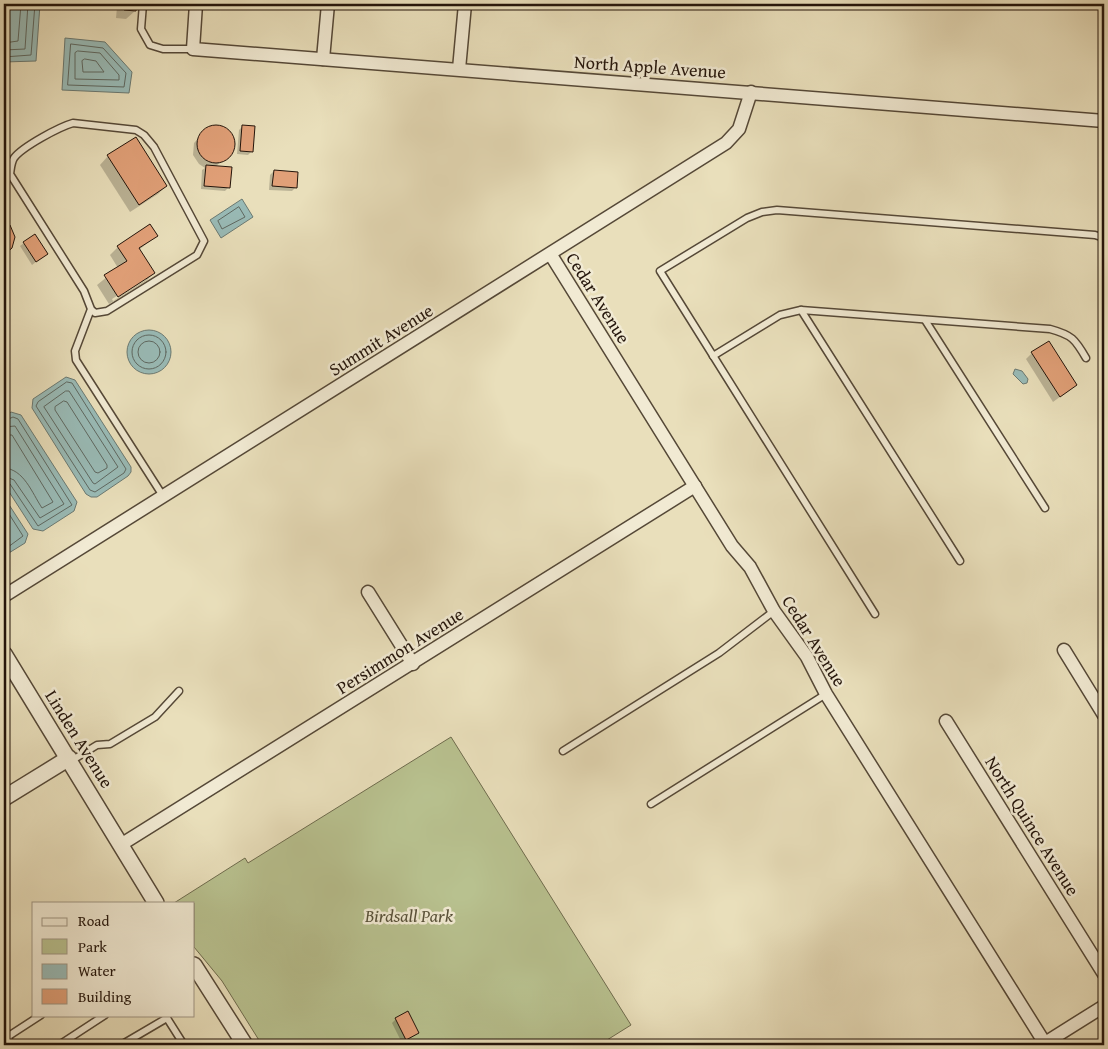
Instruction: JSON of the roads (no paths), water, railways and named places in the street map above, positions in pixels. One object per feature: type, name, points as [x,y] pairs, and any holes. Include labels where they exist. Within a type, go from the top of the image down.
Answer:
[{"type":"street","points":[[193,49],[196,4]]},
{"type":"street","points":[[323,59],[328,4]]},
{"type":"street","points":[[459,69],[465,4]]},
{"type":"street","name":"North Apple Avenue","points":[[193,49],[1104,121]]},
{"type":"street","name":"Summit Avenue","points":[[4,596],[551,255],[726,143],[739,128],[751,92]]},
{"type":"street","name":"Cedar Avenue","points":[[551,255],[732,546],[750,568],[774,611],[807,657],[826,694],[1046,1044]]},
{"type":"street","name":"Persimmon Avenue","points":[[122,844],[413,664],[695,486]]},
{"type":"street","points":[[368,592],[413,664]]},
{"type":"street","points":[[1064,650],[1104,715]]},
{"type":"street","name":"Linden Avenue","points":[[4,654],[122,844],[155,902]]},
{"type":"street","name":"North Quince Avenue","points":[[946,721],[1104,974]]},
{"type":"street","points":[[4,798],[70,759]]},
{"type":"street","points":[[195,967],[245,1045]]},
{"type":"street","points":[[1046,1044],[1104,1006]]},
{"type":"lane","points":[[143,4],[141,30],[150,45],[163,49],[193,49]]},
{"type":"lane","points":[[91,309],[95,313],[107,311],[197,255],[204,241],[154,147],[144,135],[136,130],[73,123],[23,150],[15,157],[10,174],[84,291],[91,309],[75,351],[76,360],[163,496]]},
{"type":"lane","points":[[875,614],[660,271],[747,218],[762,212],[777,210],[1095,235],[1104,238]]},
{"type":"lane","points":[[713,356],[780,315],[801,310],[1058,331],[1067,334],[1077,341],[1086,358]]},
{"type":"lane","points":[[801,310],[960,561]]},
{"type":"lane","points":[[925,320],[1045,508]]},
{"type":"lane","points":[[563,751],[718,653],[774,611]]},
{"type":"lane","points":[[70,759],[97,745],[110,744],[155,717],[179,691]]},
{"type":"lane","points":[[651,804],[826,694]]},
{"type":"lane","points":[[12,1045],[5,1038],[39,1016]]},
{"type":"lane","points":[[59,1045],[103,1016]]},
{"type":"lane","points":[[121,1045],[166,1016],[184,1045]]},
{"type":"water","points":[[4,4],[40,4],[36,61],[4,62]]},
{"type":"water","points":[[65,38],[105,42],[132,72],[129,93],[62,90]]},
{"type":"water","points":[[242,199],[253,217],[221,238],[210,220]]},
{"type":"water","points":[[153,330],[165,336],[170,344],[170,360],[165,368],[157,373],[145,374],[133,368],[128,360],[127,348],[133,336],[141,331]]},
{"type":"water","points":[[1015,369],[1022,371],[1028,379],[1027,383],[1023,384],[1013,374]]},
{"type":"water","points":[[66,377],[75,380],[131,467],[131,472],[128,476],[97,497],[91,497],[86,494],[32,408],[33,399]]},
{"type":"water","points":[[11,412],[21,415],[77,502],[74,511],[43,531],[33,529],[4,484],[4,417]]},
{"type":"water","points":[[4,497],[28,534],[25,543],[4,556]]},
{"type":"park label","name":"Birdsall Park","points":[[409,916]]}]
